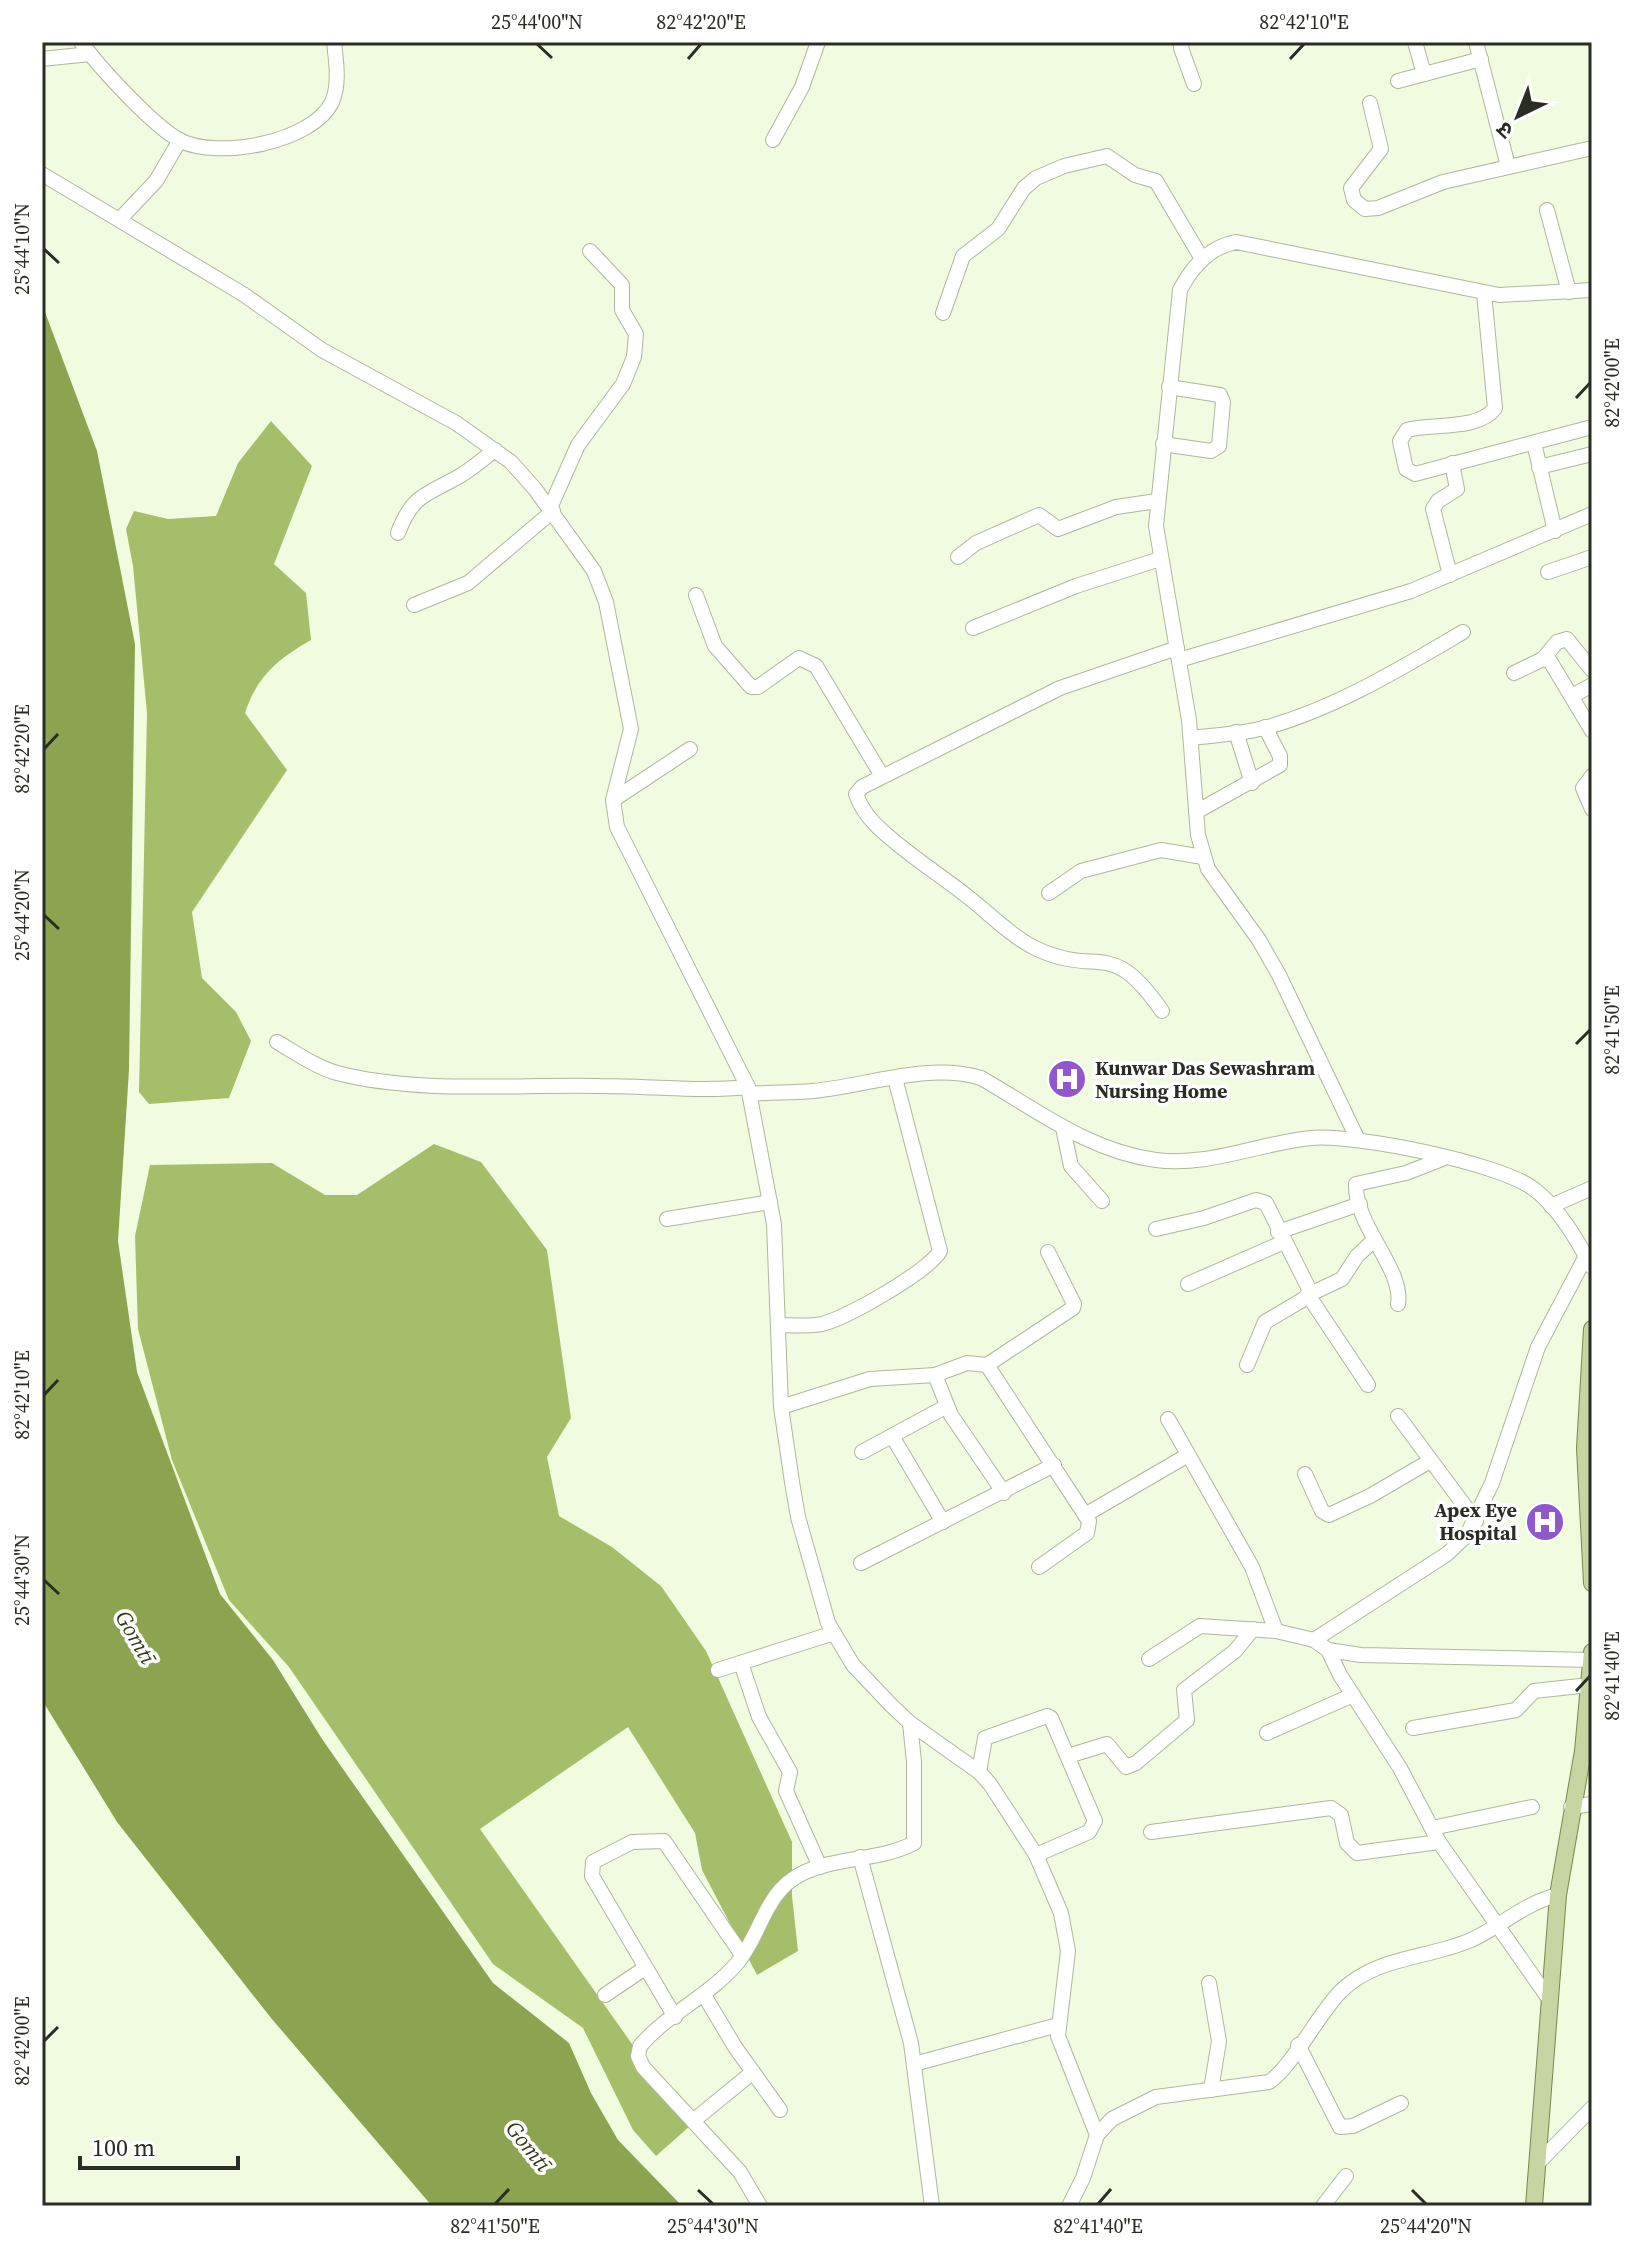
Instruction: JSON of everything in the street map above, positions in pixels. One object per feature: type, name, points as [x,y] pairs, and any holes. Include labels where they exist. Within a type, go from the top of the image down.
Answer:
[{"type":"main road","points":[[1592,1329],[1585,1448],[1592,1583]]},
{"type":"main road","points":[[1534,2206],[1558,1895],[1583,1751],[1592,1652]]},
{"type":"street","points":[[42,59],[86,48],[180,140],[198,146],[234,149],[281,138],[316,120],[332,102],[336,87],[334,42]]},
{"type":"street","points":[[773,140],[802,87],[818,42]]},
{"type":"street","points":[[1182,42],[1181,48],[1194,84]]},
{"type":"street","points":[[1415,42],[1424,74]]},
{"type":"street","points":[[1476,42],[1508,166]]},
{"type":"street","points":[[1398,81],[1481,59]]},
{"type":"street","points":[[1370,103],[1381,149],[1375,161],[1353,181],[1351,193],[1361,207],[1371,210],[1425,187],[1592,148]]},
{"type":"street","points":[[120,219],[156,181],[180,140]]},
{"type":"street","points":[[943,313],[963,256],[998,229],[1030,183],[1051,170],[1103,156],[1115,159],[1135,175],[1156,181],[1202,259]]},
{"type":"street","points":[[42,174],[243,294],[322,350],[456,423],[495,450],[511,462],[551,510],[594,571],[606,602],[631,729],[613,800],[617,827],[749,1090],[770,1202],[781,1407],[798,1517],[834,1633],[853,1665],[910,1723],[979,1772],[1036,1855],[1051,1887],[1066,1933],[1068,1951],[1058,2025],[1063,2055],[1097,2135]]},
{"type":"street","points":[[1547,210],[1569,292]]},
{"type":"street","points":[[1358,1140],[1279,975],[1203,857],[1196,812],[1191,738],[1156,526],[1180,290],[1202,259],[1224,244],[1248,242],[1484,293],[1592,290]]},
{"type":"street","points":[[414,605],[468,583],[551,510],[578,445],[623,384],[636,345],[634,326],[622,310],[622,285],[590,251]]},
{"type":"street","points":[[1484,293],[1495,408],[1485,416],[1465,422],[1407,430],[1400,441],[1406,469],[1412,474],[1592,427]]},
{"type":"street","points":[[1163,444],[1211,451],[1219,446],[1223,402],[1220,395],[1169,387]]},
{"type":"street","points":[[1534,443],[1555,531]]},
{"type":"street","points":[[398,533],[408,508],[418,498],[461,476],[495,450]]},
{"type":"street","points":[[1539,467],[1592,454]]},
{"type":"street","points":[[1450,575],[1433,509],[1438,501],[1457,489],[1452,463]]},
{"type":"street","points":[[958,557],[976,543],[1039,515],[1058,529],[1116,507],[1157,501]]},
{"type":"street","points":[[1162,1011],[1143,984],[1126,968],[1101,960],[1061,957],[1034,947],[889,837],[865,811],[856,794],[882,776],[1060,688],[1399,595],[1592,514]]},
{"type":"street","points":[[1548,572],[1592,557]]},
{"type":"street","points":[[973,628],[1076,586],[1160,559]]},
{"type":"street","points":[[696,595],[715,646],[751,687],[758,687],[799,658],[816,666],[882,776]]},
{"type":"street","points":[[1191,738],[1265,727],[1377,681],[1463,632]]},
{"type":"street","points":[[1514,673],[1543,659],[1557,642],[1567,639],[1590,662]]},
{"type":"street","points":[[1543,659],[1554,664],[1592,731]]},
{"type":"street","points":[[1572,696],[1592,685]]},
{"type":"street","points":[[1196,812],[1277,769],[1282,761],[1265,727]]},
{"type":"street","points":[[1236,732],[1252,783]]},
{"type":"street","points":[[613,800],[690,749]]},
{"type":"street","points":[[1592,776],[1583,788],[1592,809]]},
{"type":"street","points":[[1049,893],[1081,871],[1161,850],[1203,857]]},
{"type":"street","points":[[277,1042],[330,1070],[374,1079],[489,1087],[813,1091],[895,1078],[955,1073],[981,1078],[1063,1128],[1130,1153],[1173,1161],[1310,1138],[1358,1140],[1443,1159],[1520,1181],[1551,1206],[1589,1261],[1538,1347],[1476,1521],[1460,1544],[1447,1554],[1314,1640]]},
{"type":"street","points":[[778,1325],[823,1324],[842,1317],[884,1294],[930,1262],[940,1251],[895,1078]]},
{"type":"street","points":[[1063,1128],[1071,1166],[1102,1201]]},
{"type":"street","points":[[1398,1304],[1397,1283],[1373,1241],[1355,1188],[1358,1181],[1406,1173],[1443,1159]]},
{"type":"street","points":[[1551,1206],[1592,1188]]},
{"type":"street","points":[[1156,1229],[1260,1200],[1266,1203],[1281,1237],[1310,1287],[1308,1295],[1368,1385]]},
{"type":"street","points":[[667,1219],[770,1202]]},
{"type":"street","points":[[1188,1284],[1281,1237],[1360,1204]]},
{"type":"street","points":[[1247,1365],[1265,1322],[1308,1295],[1342,1279],[1354,1259],[1373,1241]]},
{"type":"street","points":[[781,1407],[870,1379],[935,1375],[967,1363],[987,1365],[1073,1308],[1074,1304],[1048,1252]]},
{"type":"street","points":[[987,1365],[1089,1521],[1087,1533],[1039,1567]]},
{"type":"street","points":[[935,1375],[947,1406],[1004,1493]]},
{"type":"street","points":[[862,1452],[947,1406]]},
{"type":"street","points":[[1398,1416],[1476,1521]]},
{"type":"street","points":[[1168,1419],[1252,1567],[1276,1631]]},
{"type":"street","points":[[892,1436],[943,1522]]},
{"type":"street","points":[[1085,1515],[1188,1455]]},
{"type":"street","points":[[1305,1474],[1322,1511],[1329,1515],[1370,1496],[1430,1461]]},
{"type":"street","points":[[861,1563],[1054,1465]]},
{"type":"street","points":[[1149,1659],[1200,1626],[1276,1631],[1314,1640],[1328,1650],[1400,1768],[1439,1842],[1549,1999]]},
{"type":"street","points":[[1068,1756],[1107,1744],[1122,1765],[1126,1767],[1136,1763],[1187,1720],[1184,1690],[1235,1651],[1253,1629]]},
{"type":"street","points":[[718,1670],[834,1633]]},
{"type":"street","points":[[1328,1650],[1591,1674]]},
{"type":"street","points":[[741,1663],[759,1717],[790,1772],[786,1791],[820,1867]]},
{"type":"street","points":[[1413,1728],[1516,1710],[1534,1691],[1591,1674]]},
{"type":"street","points":[[1267,1733],[1353,1695]]},
{"type":"street","points":[[979,1772],[985,1738],[1047,1716],[1053,1720],[1095,1821],[1093,1828],[1036,1855]]},
{"type":"street","points":[[760,2206],[740,2172],[643,2067],[638,2056],[649,2035],[704,1995],[742,1955],[756,1936],[772,1897],[801,1874],[902,1848],[916,1839],[910,1723]]},
{"type":"street","points":[[1571,1807],[1592,1804]]},
{"type":"street","points":[[1432,1828],[1532,1807]]},
{"type":"street","points":[[1151,1832],[1331,1808],[1341,1815],[1347,1843],[1357,1853],[1439,1842]]},
{"type":"street","points":[[675,2017],[589,1869],[593,1862],[645,1839],[664,1841],[742,1955]]},
{"type":"street","points":[[860,1857],[886,1943],[914,2064],[932,2206]]},
{"type":"street","points":[[1069,2206],[1083,2178],[1097,2135],[1112,2119],[1156,2097],[1269,2082],[1340,1992],[1363,1974],[1381,1965],[1459,1945],[1497,1926],[1537,1900],[1558,1895]]},
{"type":"street","points":[[605,1995],[645,1968]]},
{"type":"street","points":[[1209,1983],[1219,2041],[1211,2090]]},
{"type":"street","points":[[704,1995],[780,2110]]},
{"type":"street","points":[[914,2064],[1058,2025]]},
{"type":"street","points":[[1298,2045],[1340,2127],[1353,2126],[1401,2103]]},
{"type":"street","points":[[693,2121],[753,2072]]},
{"type":"street","points":[[1539,2162],[1592,2108]]},
{"type":"street","points":[[1323,2206],[1346,2176]]},
{"type":"shaded area","points":[[271,421],[312,466],[274,564],[306,593],[311,640],[270,670],[250,700],[245,713],[287,770],[192,912],[202,978],[236,1012],[251,1041],[229,1098],[149,1104],[139,1092],[147,713],[133,566],[126,529],[134,511],[168,519],[216,516],[238,463]]},
{"type":"shaded area","points":[[434,1144],[481,1162],[547,1250],[571,1418],[547,1457],[559,1516],[612,1547],[661,1586],[706,1651],[792,1842],[792,1896],[798,1951],[757,1975],[702,1870],[695,1833],[628,1727],[480,1829],[690,2126],[656,2156],[633,2130],[583,2028],[493,1964],[289,1667],[229,1600],[172,1460],[138,1329],[135,1236],[150,1165],[272,1163],[325,1195],[357,1195]]},
{"type":"water","name":"Gomtī","points":[[42,304],[97,451],[135,644],[129,1070],[118,1241],[137,1372],[220,1594],[273,1660],[322,1739],[493,1983],[569,2043],[591,2093],[618,2140],[682,2206],[432,2206],[271,2018],[117,1822],[42,1700]]},
{"type":"place","name":"Kunwar Das Sewashram Nursing Home","points":[[1067,1079]]},
{"type":"place","name":"Apex Eye Hospital","points":[[1545,1522]]}]
